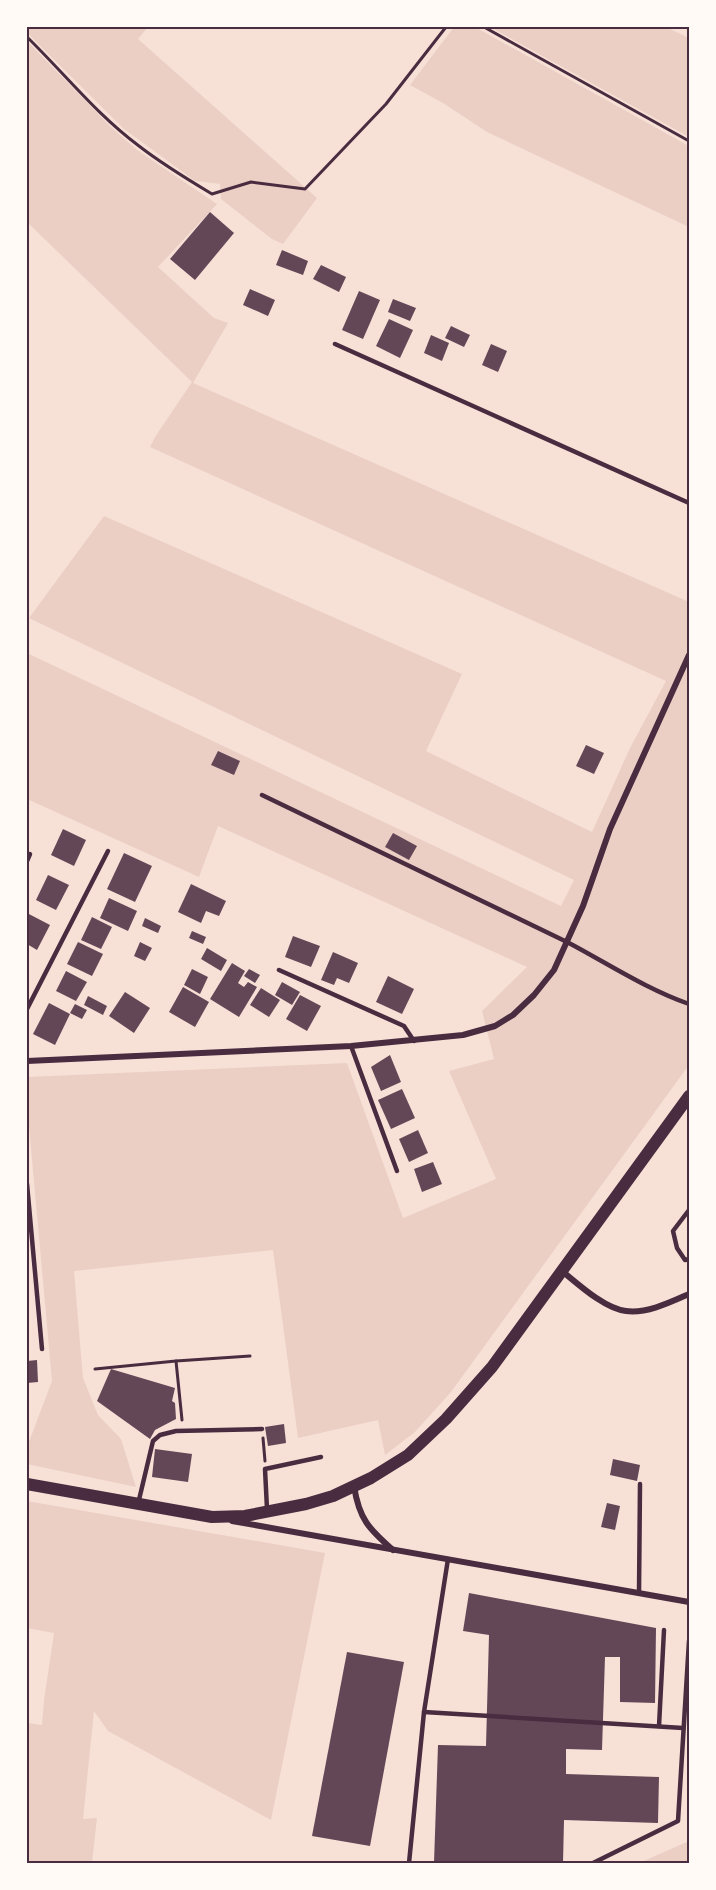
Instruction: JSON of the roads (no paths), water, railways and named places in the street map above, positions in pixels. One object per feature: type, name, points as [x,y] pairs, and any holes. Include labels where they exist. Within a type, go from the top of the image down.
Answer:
[{"type":"main road","points":[[27,1484],[212,1517],[245,1516],[306,1504],[333,1496],[408,1455],[446,1419],[492,1367],[689,1096]]},
{"type":"street","points":[[27,1061],[414,1041],[463,1035],[495,1026],[513,1015],[534,995],[554,970],[583,906],[610,829],[689,655]]},
{"type":"street","points":[[561,1271],[610,1306],[625,1311],[642,1310],[689,1294]]},
{"type":"street","points":[[354,1486],[362,1516],[371,1530],[393,1550]]},
{"type":"street","points":[[212,1517],[689,1602]]},
{"type":"lane","points":[[335,344],[689,503]]},
{"type":"lane","points":[[262,795],[567,942],[653,990],[689,1004]]},
{"type":"lane","points":[[27,1009],[108,851]]},
{"type":"lane","points":[[27,861],[30,854]]},
{"type":"lane","points":[[279,970],[404,1026],[414,1041]]},
{"type":"lane","points":[[351,1046],[397,1171]]},
{"type":"lane","points":[[27,1184],[42,1349]]},
{"type":"lane","points":[[689,1210],[673,1231],[677,1248],[685,1260],[689,1259]]},
{"type":"lane","points":[[138,1504],[153,1442],[160,1435],[176,1431],[262,1429]]},
{"type":"lane","points":[[267,1512],[266,1469],[321,1458]]},
{"type":"lane","points":[[639,1593],[640,1484]]},
{"type":"lane","points":[[409,1863],[424,1712],[448,1559]]},
{"type":"lane","points":[[659,1726],[664,1630]]},
{"type":"lane","points":[[593,1863],[678,1821],[689,1641]]},
{"type":"lane","points":[[424,1712],[684,1728]]},
{"type":"lane","points":[[681,1760],[689,1761]]}]
